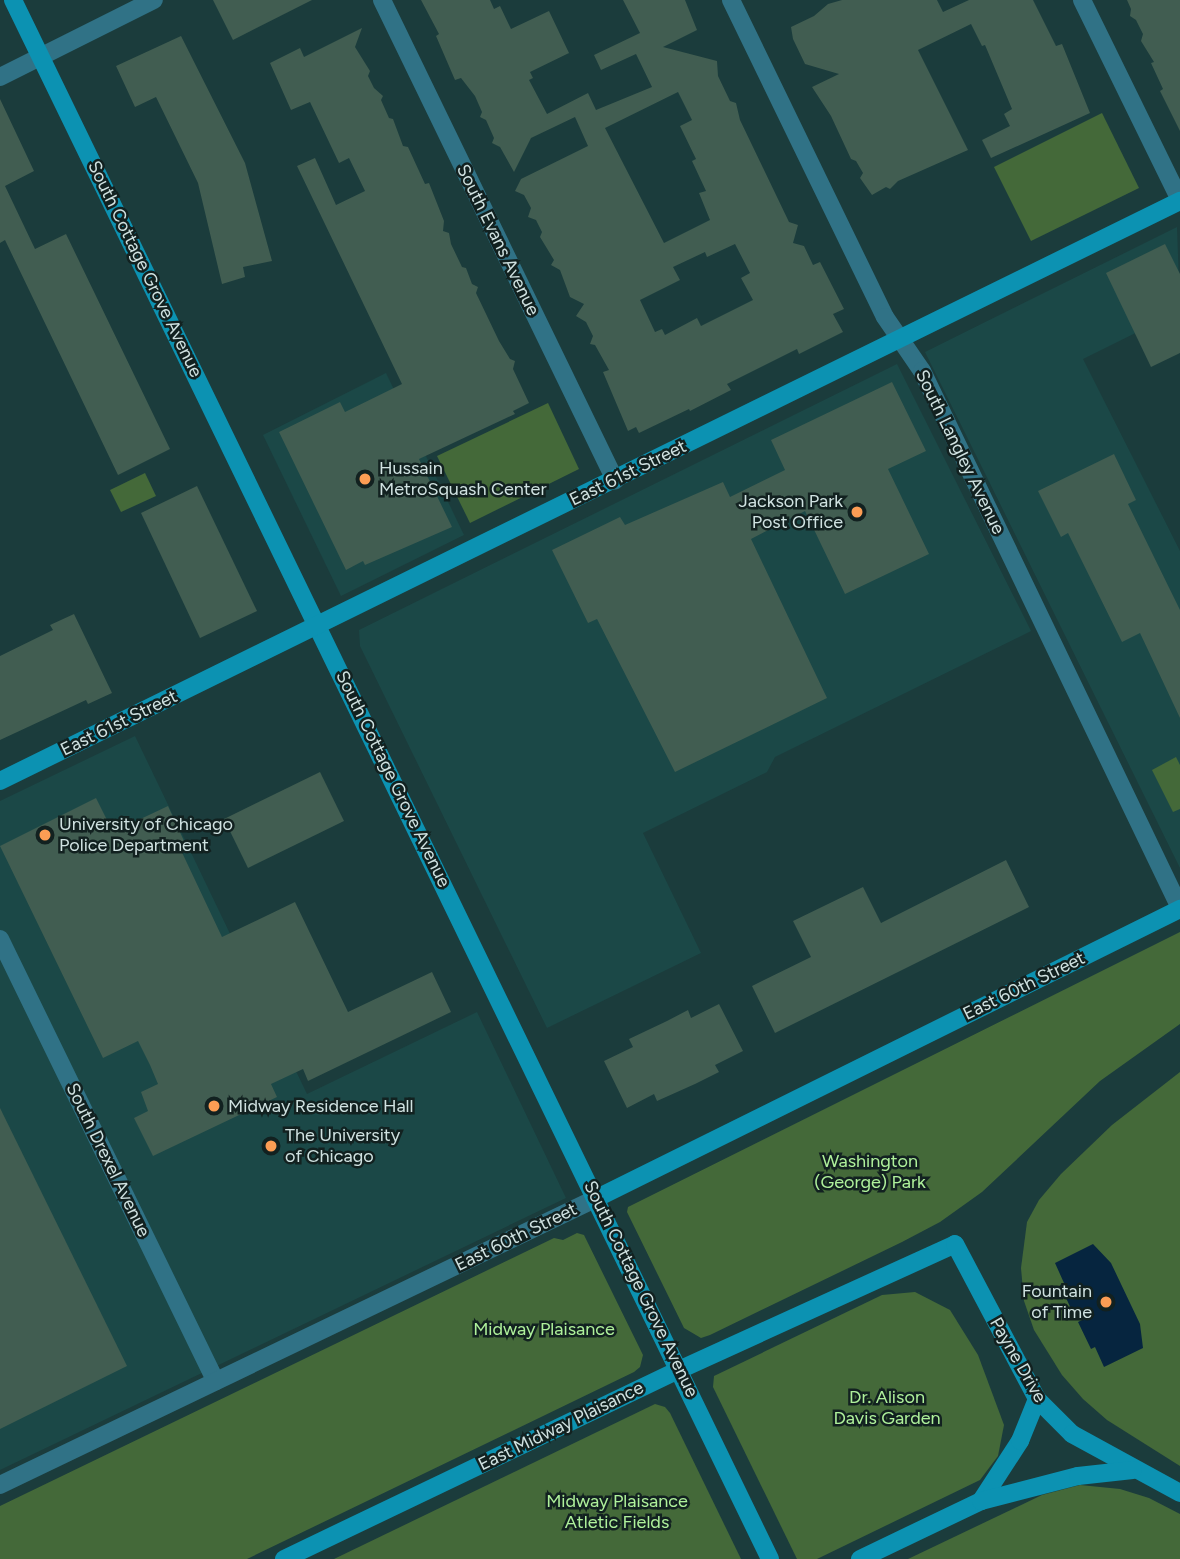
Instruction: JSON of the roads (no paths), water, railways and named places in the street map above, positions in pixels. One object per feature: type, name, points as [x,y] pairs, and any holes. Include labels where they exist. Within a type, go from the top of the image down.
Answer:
[{"type":"street","name":"South Cottage Grove Avenue","points":[[13,0],[770,1559]]},
{"type":"street","points":[[0,77],[154,0]]},
{"type":"street","name":"South Evans Avenue","points":[[382,0],[615,480]]},
{"type":"street","name":"South Langley Avenue","points":[[731,0],[886,317],[928,384],[1180,909]]},
{"type":"street","points":[[1082,0],[1180,201]]},
{"type":"street","name":"East 61st Street","points":[[0,780],[319,626],[1180,201]]},
{"type":"street","name":"East 60th Street","points":[[0,1485],[597,1198],[1180,909]]},
{"type":"street","name":"South Drexel Avenue","points":[[0,939],[216,1381]]},
{"type":"street","name":"East Midway Plaisance","points":[[284,1559],[679,1370],[955,1244]]},
{"type":"street","name":"Payne Drive","points":[[955,1244],[1037,1399],[1072,1434],[1133,1470],[1180,1493]]},
{"type":"street","points":[[981,1501],[1020,1441],[1037,1399]]},
{"type":"street","points":[[860,1559],[981,1501],[1077,1476],[1133,1470]]},
{"type":"place","name":"Hussain MetroSquash Center","points":[[365,479]]},
{"type":"place","name":"Jackson Park Post Office","points":[[857,512]]},
{"type":"place","name":"University of Chicago Police Department","points":[[45,835]]},
{"type":"place","name":"Midway Residence Hall","points":[[214,1106]]},
{"type":"place","name":"The University of Chicago","points":[[271,1146]]},
{"type":"place","name":"Fountain of Time","points":[[1106,1302]]},
{"type":"park label","name":"Washington (George) Park","points":[[870,1172]]},
{"type":"park label","name":"Midway Plaisance","points":[[544,1329]]},
{"type":"park label","name":"Dr. Alison Davis Garden","points":[[887,1408]]},
{"type":"park label","name":"Midway Plaisance Atletic Fields","points":[[617,1512]]}]
